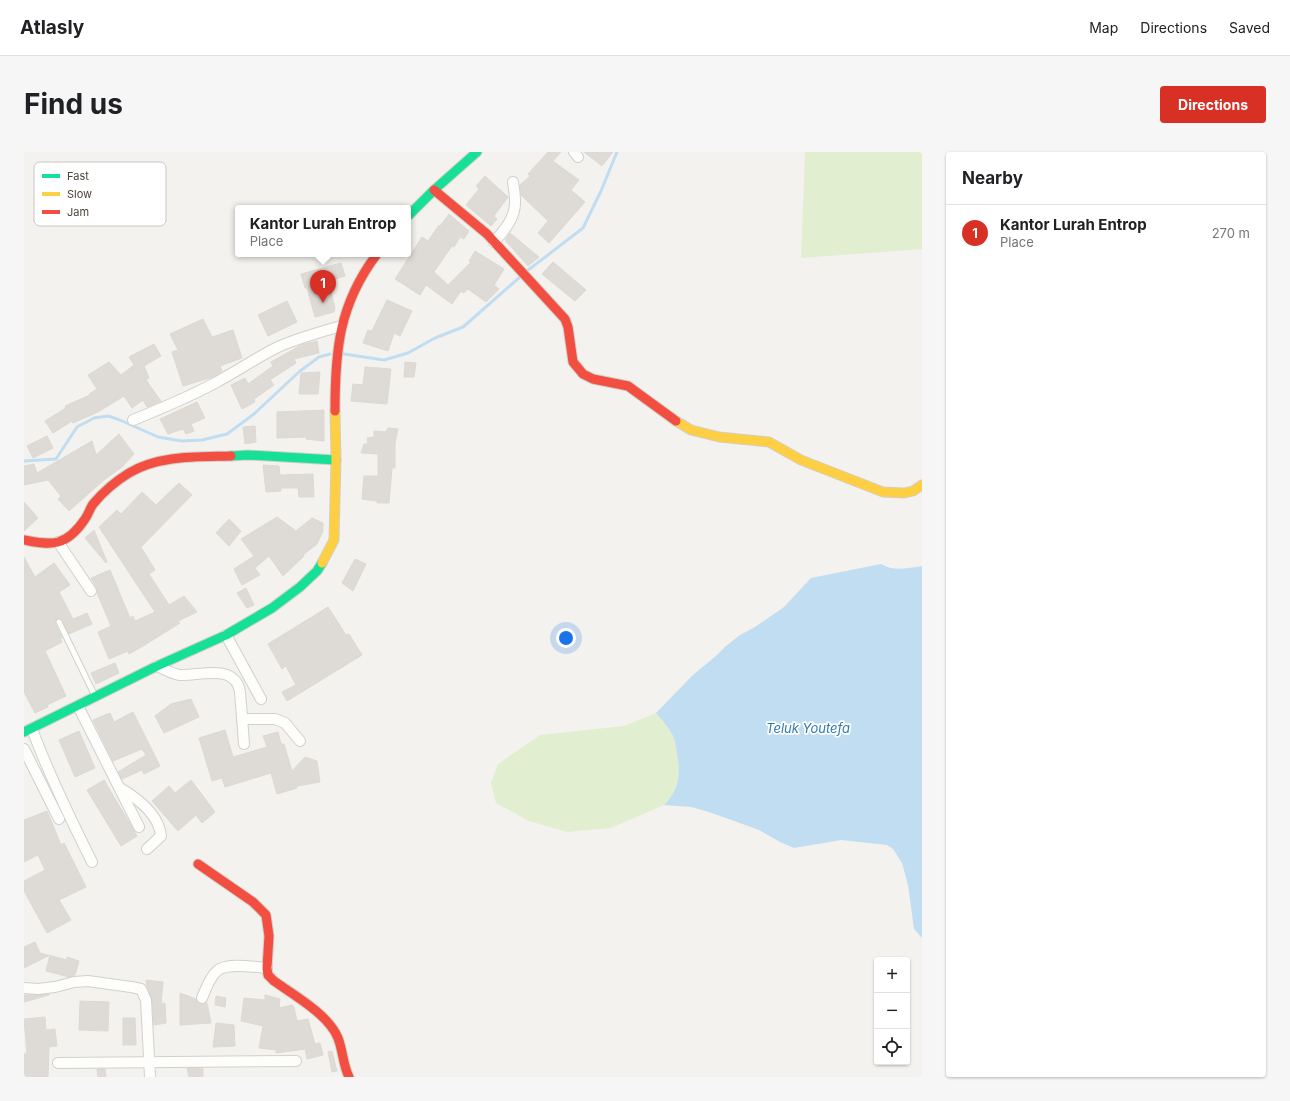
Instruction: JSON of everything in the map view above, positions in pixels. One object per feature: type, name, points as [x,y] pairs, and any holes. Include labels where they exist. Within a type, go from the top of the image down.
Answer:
[{"type":"main road","points":[[411,213],[434,190],[477,152]]},
{"type":"main road","points":[[434,190],[474,223],[498,246],[565,319],[568,327],[573,362],[583,374],[592,379],[628,386],[679,424],[707,435],[769,442],[801,460],[883,492],[897,495],[905,494],[915,491],[922,485]]},
{"type":"main road","points":[[28,730],[157,666],[226,635],[272,608],[300,587],[317,571],[326,558],[334,540],[336,460],[335,377],[341,326],[351,296],[367,266],[374,257]]},
{"type":"main road","points":[[24,540],[44,543],[58,542],[70,536],[85,519],[93,504],[110,486],[130,472],[154,462],[182,458],[248,455],[336,460]]},
{"type":"main road","points":[[198,864],[253,902],[266,915],[269,936],[268,975],[319,1015],[328,1024],[337,1037],[349,1077]]},
{"type":"street","points":[[498,246],[514,209],[515,201],[513,182]]},
{"type":"street","points":[[133,420],[173,404],[264,354],[299,339],[341,326]]},
{"type":"street","points":[[58,542],[91,591]]},
{"type":"street","points":[[226,635],[261,699]]},
{"type":"street","points":[[157,666],[173,674],[215,673],[224,674],[232,678],[238,685],[244,744]]},
{"type":"street","points":[[78,706],[139,827]]},
{"type":"street","points":[[242,719],[276,719],[285,723],[300,741]]},
{"type":"street","points":[[28,730],[43,758],[92,862]]},
{"type":"street","points":[[24,749],[59,820]]},
{"type":"street","points":[[120,788],[131,795],[153,815],[160,829],[161,836],[147,849]]},
{"type":"street","points":[[202,998],[210,979],[218,969],[230,966],[267,968]]},
{"type":"street","points":[[24,988],[38,989],[55,987],[74,982],[88,981],[141,989],[146,1000],[150,1077]]},
{"type":"street","points":[[58,1064],[296,1062]]},
{"type":"lane","points":[[59,622],[96,697]]},
{"type":"green space","points":[[805,152],[922,152],[922,249],[801,258]]},
{"type":"green space","points":[[656,713],[674,738],[679,768],[676,788],[664,805],[611,828],[567,832],[529,821],[496,803],[491,783],[498,764],[540,735],[624,726]]},
{"type":"water","name":"Teluk Youtefa","points":[[881,564],[896,569],[922,566],[922,938],[914,929],[908,885],[902,863],[893,849],[887,845],[841,840],[794,848],[759,830],[709,812],[691,807],[664,805],[676,788],[679,768],[674,738],[656,713],[693,675],[726,646],[740,635],[755,627],[784,607],[811,578]]},
{"type":"building","points":[[548,152],[561,152],[553,161],[579,180],[571,190],[585,202],[549,243],[538,233],[548,221],[521,195],[520,185],[530,176],[528,174]]},
{"type":"building","points":[[584,152],[613,152],[602,166]]},
{"type":"building","points":[[485,176],[508,197],[494,216],[497,219],[491,226],[466,205],[479,189],[476,186]]},
{"type":"building","points":[[449,214],[469,231],[464,239],[460,237],[454,247],[452,246],[434,272],[448,285],[471,262],[469,261],[475,251],[504,269],[494,285],[499,289],[486,302],[468,289],[464,293],[461,291],[452,304],[426,285],[420,295],[395,279],[409,257],[411,257],[411,254],[422,237],[428,241],[439,225],[440,226]]},
{"type":"building","points":[[510,233],[539,257],[528,266],[505,240]]},
{"type":"building","points":[[553,262],[586,290],[575,301],[542,274]]},
{"type":"building","points":[[341,263],[345,276],[328,281],[335,308],[334,312],[315,317],[307,288],[305,288],[301,274]]},
{"type":"building","points":[[387,300],[412,311],[400,336],[394,333],[388,351],[363,343],[368,330],[372,331]]},
{"type":"building","points":[[287,301],[297,322],[268,336],[258,315]]},
{"type":"building","points":[[203,319],[212,337],[233,330],[242,358],[220,366],[222,371],[212,377],[183,386],[172,352],[178,350],[170,334]]},
{"type":"building","points":[[317,341],[319,353],[294,359],[296,363],[270,380],[274,385],[254,399],[255,402],[242,409],[231,385],[245,378],[248,384],[273,366],[271,362],[301,345]]},
{"type":"building","points":[[154,344],[161,356],[144,366],[149,378],[146,380],[161,401],[147,407],[143,400],[132,408],[124,396],[98,412],[73,423],[72,421],[53,433],[45,421],[66,408],[65,406],[90,395],[89,394],[97,389],[88,375],[109,362],[121,375],[134,365],[129,357]]},
{"type":"building","points":[[405,362],[416,363],[414,377],[404,377]]},
{"type":"building","points":[[365,367],[391,369],[387,404],[351,401],[353,384],[363,385]]},
{"type":"building","points":[[320,372],[318,394],[299,394],[301,373]]},
{"type":"building","points":[[197,402],[205,418],[191,424],[194,431],[186,434],[183,429],[168,434],[160,419]]},
{"type":"building","points":[[324,410],[324,441],[306,439],[306,437],[277,438],[277,412]]},
{"type":"building","points":[[255,426],[256,442],[245,444],[243,427]]},
{"type":"building","points":[[388,428],[398,429],[395,443],[395,468],[392,468],[389,503],[377,503],[377,501],[362,499],[364,476],[378,476],[378,454],[361,453],[364,444],[368,444],[367,438],[374,437],[374,431],[386,432]]},
{"type":"building","points":[[119,434],[134,454],[122,467],[104,480],[69,511],[58,499],[61,496],[48,480],[24,485],[24,466],[34,464],[37,473],[92,441],[96,455]]},
{"type":"building","points":[[47,436],[53,448],[33,458],[27,446]]},
{"type":"building","points":[[263,465],[279,466],[280,475],[313,474],[314,497],[299,497],[298,488],[281,488],[281,491],[266,492]]},
{"type":"building","points":[[179,483],[192,495],[141,547],[155,570],[149,574],[169,605],[184,596],[197,612],[178,621],[180,623],[129,654],[128,651],[109,659],[98,632],[111,626],[97,593],[97,588],[91,578],[110,570],[130,618],[133,616],[135,621],[155,612],[99,527],[117,510],[121,514],[142,492],[156,505]]},
{"type":"building","points":[[24,502],[38,518],[24,531]]},
{"type":"building","points":[[277,517],[296,531],[312,518],[323,523],[323,531],[317,544],[303,555],[304,556],[283,576],[269,556],[255,568],[260,575],[242,585],[234,569],[254,556],[241,539]]},
{"type":"building","points":[[229,519],[241,531],[229,546],[216,533]]},
{"type":"building","points":[[94,530],[107,562],[106,563],[85,538]]},
{"type":"building","points":[[24,557],[35,577],[54,563],[70,585],[59,592],[73,619],[87,613],[92,624],[69,634],[62,619],[59,618],[56,620],[55,623],[62,638],[60,638],[62,642],[45,651],[66,696],[47,705],[48,707],[35,713],[24,692]]},
{"type":"building","points":[[355,559],[366,564],[353,591],[342,583]]},
{"type":"building","points":[[246,588],[254,605],[247,608],[237,593]]},
{"type":"building","points":[[328,607],[346,635],[349,634],[362,655],[287,701],[282,692],[296,685],[286,666],[282,669],[268,644]]},
{"type":"building","points":[[115,663],[119,673],[96,684],[91,673]]},
{"type":"building","points":[[191,699],[199,717],[164,733],[155,716],[171,704]]},
{"type":"building","points":[[133,712],[160,766],[144,774],[142,770],[122,779],[118,772],[146,755],[142,749],[113,761],[93,720],[110,713],[114,722]]},
{"type":"building","points":[[225,730],[233,757],[267,747],[263,736],[278,732],[281,744],[284,744],[292,771],[305,757],[317,761],[320,782],[297,786],[297,788],[277,794],[271,773],[225,787],[222,778],[212,781],[199,738]]},
{"type":"building","points":[[79,731],[95,768],[75,777],[59,740]]},
{"type":"building","points":[[104,780],[137,836],[121,846],[87,790]]},
{"type":"building","points":[[191,780],[215,812],[202,823],[196,815],[178,831],[152,801],[169,786],[175,793]]},
{"type":"building","points":[[47,811],[61,845],[64,843],[86,887],[59,900],[71,920],[47,933],[24,891],[24,881],[45,870],[38,855],[24,862],[24,820]]},
{"type":"building","points":[[35,942],[40,953],[49,955],[24,968],[24,947]]},
{"type":"building","points":[[50,956],[67,960],[67,957],[79,961],[75,975],[69,977],[46,971]]},
{"type":"building","points":[[146,980],[163,982],[161,1004],[165,1003],[166,1023],[154,1025],[152,999]]},
{"type":"building","points":[[180,993],[196,999],[200,1004],[207,1003],[211,1023],[180,1025]]},
{"type":"building","points":[[24,995],[49,995],[24,1002]]},
{"type":"building","points":[[265,995],[280,999],[279,1008],[292,1005],[294,1007],[297,1021],[308,1019],[315,1044],[320,1043],[323,1055],[307,1059],[305,1049],[276,1053],[276,1050],[259,1048],[263,1026],[241,1021],[244,998],[265,1000]]},
{"type":"building","points":[[216,996],[226,998],[225,1007],[215,1005]]},
{"type":"building","points":[[80,1001],[109,1002],[108,1031],[79,1030]]},
{"type":"building","points":[[45,1017],[46,1030],[55,1029],[57,1046],[49,1047],[48,1077],[24,1077],[24,1054],[27,1054],[24,1019]]},
{"type":"building","points":[[123,1018],[135,1018],[136,1045],[123,1045]]},
{"type":"building","points":[[216,1023],[234,1025],[235,1046],[213,1047]]},
{"type":"building","points":[[332,1051],[337,1071],[332,1072],[328,1052]]},
{"type":"building","points":[[187,1068],[203,1068],[203,1077],[189,1077]]},
{"type":"building","points":[[97,1069],[105,1069],[106,1077],[98,1077]]},
{"type":"waterway","points":[[527,271],[583,228],[601,191],[617,152]]},
{"type":"waterway","points":[[344,354],[384,360],[408,353],[435,338],[463,327],[520,277]]},
{"type":"waterway","points":[[24,461],[56,459],[77,427],[94,418],[108,416],[158,437],[182,441],[202,440],[227,434],[254,414],[300,371],[319,357],[330,354]]},
{"type":"traffic: fast","points":[[411,213],[434,190],[477,152]]},
{"type":"traffic: fast","points":[[231,456],[248,455],[336,460]]},
{"type":"traffic: fast","points":[[24,732],[157,666],[226,635],[272,608],[300,587],[317,571],[322,563]]},
{"type":"traffic: slow","points":[[322,563],[334,540],[336,460],[335,411]]},
{"type":"traffic: slow","points":[[676,421],[691,430],[719,437],[769,442],[801,460],[883,492],[904,493],[913,491],[922,485]]},
{"type":"traffic: jam","points":[[434,190],[487,234],[565,319],[568,327],[573,362],[583,374],[593,379],[628,386],[676,421]]},
{"type":"traffic: jam","points":[[335,411],[336,368],[342,328],[354,291],[375,257]]},
{"type":"traffic: jam","points":[[24,540],[41,543],[62,541],[80,526],[93,505],[106,490],[124,476],[141,467],[178,458],[231,456]]},
{"type":"traffic: jam","points":[[198,864],[253,902],[266,915],[269,936],[268,975],[274,981],[310,1006],[327,1021],[338,1038],[345,1068],[349,1077]]},
{"type":"place","name":"Kantor Lurah Entrop","points":[[323,303]]}]
